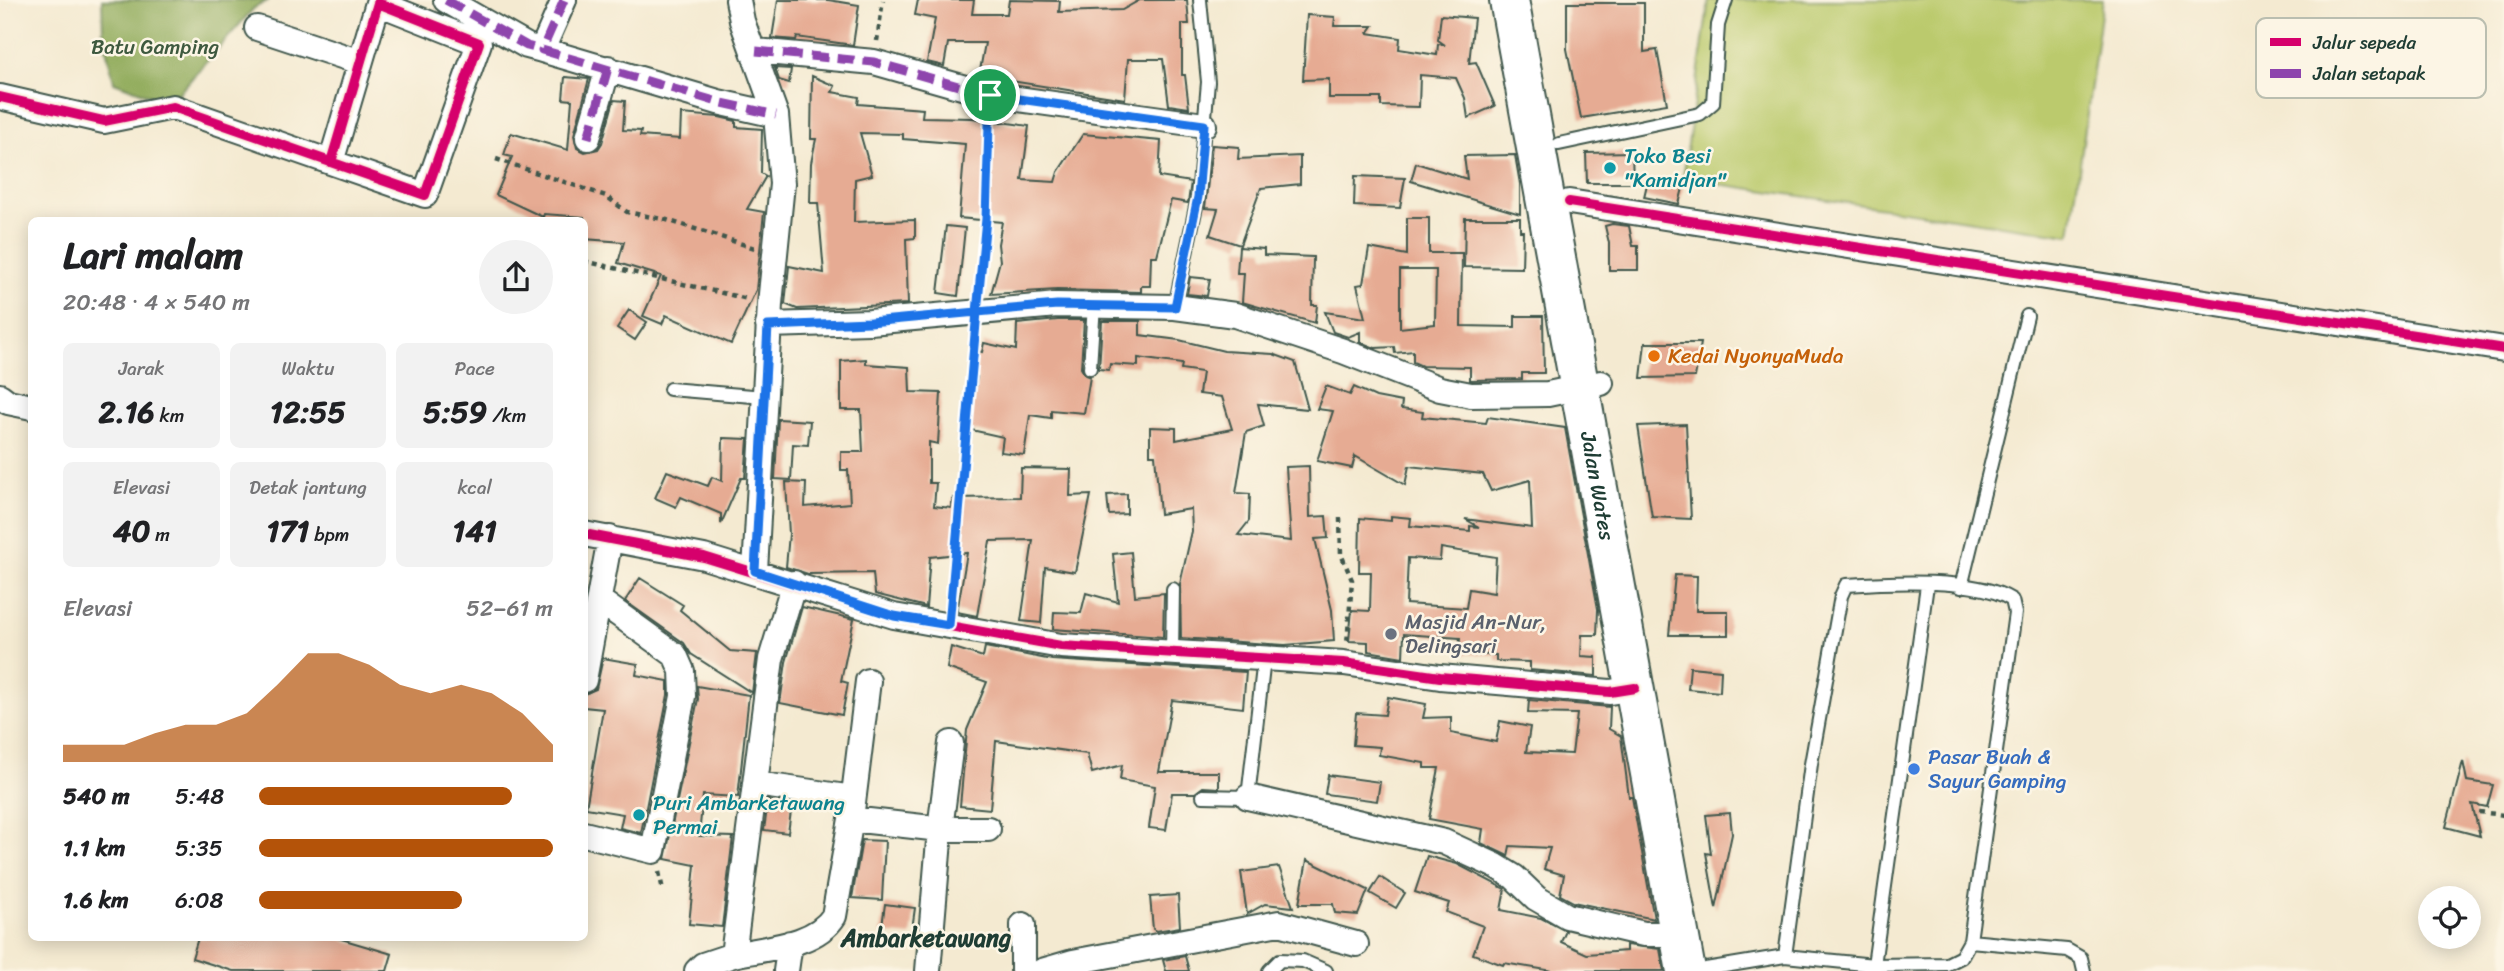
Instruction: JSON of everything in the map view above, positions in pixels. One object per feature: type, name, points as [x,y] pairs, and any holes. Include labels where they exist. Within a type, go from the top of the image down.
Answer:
[{"type":"highway","name":"Jalan Wates","points":[[1509,0],[1590,386],[1700,970]]},
{"type":"highway","name":"Jalan Wates","points":[[1532,0],[1569,202],[1590,386],[1635,688],[1680,934],[1700,970]]},
{"type":"street","points":[[446,0],[527,46],[718,102],[776,116]]},
{"type":"street","points":[[542,50],[564,0]]},
{"type":"street","points":[[738,0],[742,21],[756,51],[776,116],[782,184],[769,315],[755,571]]},
{"type":"street","points":[[0,97],[104,121],[173,107],[425,195],[479,43],[378,3],[331,162]]},
{"type":"street","points":[[257,28],[360,62]]},
{"type":"street","points":[[756,51],[874,62],[990,95],[1204,125]]},
{"type":"street","points":[[588,138],[608,68]]},
{"type":"street","points":[[1569,202],[2504,349]]},
{"type":"street","points":[[769,315],[870,322],[1094,304],[1175,307],[1234,315],[1343,351],[1440,389],[1471,395],[1508,397],[1590,386]]},
{"type":"street","points":[[0,396],[8,402],[28,406]]},
{"type":"street","points":[[588,535],[704,557],[894,616],[1061,646],[1344,663],[1440,677],[1610,692],[1635,688]]},
{"type":"street","points":[[588,659],[610,538]]},
{"type":"street","points":[[733,955],[771,659],[794,583]]},
{"type":"street","points":[[588,835],[653,851],[683,696],[682,671],[675,655],[599,600]]},
{"type":"street","points":[[697,971],[703,965],[733,955],[790,943],[818,933],[834,916],[852,808],[868,681]]},
{"type":"street","points":[[928,971],[940,829],[951,743]]},
{"type":"street","points":[[756,785],[940,829],[988,829]]},
{"type":"street","points":[[1248,797],[1444,842],[1496,866],[1536,898],[1567,916],[1644,934],[1680,934]]},
{"type":"street","points":[[1042,971],[1073,962],[1279,923],[1356,944]]},
{"type":"street","points":[[1023,925],[1023,971]]},
{"type":"street","points":[[786,971],[790,943]]},
{"type":"lane","points":[[1175,307],[1198,197],[1208,82],[1200,0]]},
{"type":"lane","points":[[1559,144],[1700,114],[1709,109],[1713,103],[1718,25],[1726,0]]},
{"type":"lane","points":[[1090,369],[1094,304]]},
{"type":"lane","points":[[1961,587],[2027,316]]},
{"type":"lane","points":[[670,389],[764,397]]},
{"type":"lane","points":[[1700,970],[1785,956],[1874,965],[1947,964],[1961,957],[1970,941],[2015,613],[2012,600],[2000,592],[1927,585],[1846,585],[1841,596],[1811,764],[1785,956]]},
{"type":"lane","points":[[1874,965],[1927,585]]},
{"type":"lane","points":[[1172,653],[1173,589]]},
{"type":"lane","points":[[1203,796],[1248,797],[1264,659]]},
{"type":"lane","points":[[1970,941],[2067,950],[2081,958],[2084,971]]},
{"type":"lane","points":[[1269,971],[1280,960],[1303,961],[1326,971]]},
{"type":"path","points":[[874,62],[883,0]]},
{"type":"path","points":[[949,625],[986,219],[990,95]]},
{"type":"path","points":[[496,159],[606,196],[627,212],[667,220],[774,251]]},
{"type":"path","points":[[588,262],[769,315]]},
{"type":"path","points":[[1340,518],[1341,554],[1352,580],[1344,663]]},
{"type":"path","points":[[2479,812],[2504,815]]},
{"type":"green space","name":"Batu Gamping","points":[[102,0],[269,0],[254,8],[170,103],[114,82],[103,35]]},
{"type":"green space","points":[[1709,0],[2103,0],[2070,235],[1683,179]]},
{"type":"building","points":[[778,0],[828,0],[859,5],[853,45],[797,37],[796,40],[772,38]]},
{"type":"building","points":[[918,0],[974,0],[972,14],[1007,14],[1009,0],[1060,1],[1059,12],[1122,10],[1140,0],[1187,0],[1189,24],[1182,24],[1182,75],[1185,75],[1189,108],[1169,105],[1163,59],[1128,59],[1125,99],[979,76],[985,43],[948,43],[944,66],[927,62],[935,19],[915,15]]},
{"type":"building","points":[[1567,3],[1644,3],[1644,52],[1657,50],[1667,104],[1581,118],[1567,49]]},
{"type":"building","points":[[1307,15],[1335,17],[1334,26],[1373,26],[1368,33],[1400,38],[1399,49],[1437,55],[1438,44],[1445,45],[1438,40],[1441,15],[1474,18],[1469,63],[1476,62],[1495,106],[1468,118],[1465,98],[1456,78],[1420,75],[1419,107],[1381,106],[1381,98],[1329,98],[1329,79],[1303,80]]},
{"type":"building","points":[[775,68],[791,69],[789,83],[779,80]]},
{"type":"building","points":[[812,76],[835,86],[832,92],[859,97],[858,104],[923,109],[922,117],[972,118],[1029,126],[1022,180],[1055,182],[1058,172],[1083,134],[1161,141],[1159,177],[1191,182],[1188,203],[1171,200],[1157,256],[1151,256],[1150,286],[1141,286],[1141,292],[1057,290],[991,294],[1000,261],[998,244],[1002,222],[959,218],[965,144],[903,139],[903,134],[860,133],[872,175],[855,179],[854,222],[915,220],[915,238],[906,239],[908,304],[797,309],[785,304],[789,266],[824,273],[818,203],[810,203],[811,163],[816,139],[811,139]]},
{"type":"building","points":[[565,77],[589,79],[574,135],[577,148],[585,152],[598,149],[602,143],[614,100],[625,101],[623,130],[641,131],[640,136],[680,139],[681,114],[719,117],[736,121],[736,127],[762,129],[761,173],[766,176],[747,209],[764,212],[756,290],[731,344],[666,315],[662,324],[643,316],[661,276],[618,263],[624,242],[588,239],[588,217],[544,214],[543,217],[496,195],[512,157],[504,155],[511,133],[568,150],[572,100],[563,99]]},
{"type":"building","points":[[1212,145],[1239,147],[1238,159],[1300,156],[1300,184],[1261,188],[1240,245],[1210,235],[1218,209],[1205,208]]},
{"type":"building","name":"Toko Besi \"Kamidjan\"","points":[[1632,152],[1633,183],[1587,183],[1586,153]]},
{"type":"building","points":[[1515,155],[1520,184],[1520,214],[1411,181],[1416,163],[1467,179],[1464,156]]},
{"type":"building","points":[[1355,176],[1405,178],[1400,208],[1354,206]]},
{"type":"building","points":[[1648,180],[1683,188],[1679,204],[1644,197]]},
{"type":"building","points":[[1407,218],[1429,218],[1429,253],[1462,253],[1461,326],[1515,327],[1515,316],[1543,316],[1544,373],[1522,373],[1522,379],[1470,380],[1470,367],[1422,366],[1413,362],[1413,351],[1395,353],[1394,347],[1375,348],[1360,342],[1360,332],[1348,337],[1333,332],[1325,312],[1365,318],[1357,285],[1363,284],[1369,248],[1407,255]],"holes":[[[1400,270],[1436,270],[1435,324],[1400,328]]]},
{"type":"building","points":[[1465,218],[1520,218],[1520,231],[1523,231],[1522,268],[1464,267]]},
{"type":"building","points":[[946,226],[965,228],[958,296],[938,293]]},
{"type":"building","points":[[1605,226],[1629,226],[1633,246],[1638,246],[1638,270],[1609,270],[1609,243]]},
{"type":"building","points":[[1239,247],[1264,249],[1264,255],[1313,257],[1312,305],[1317,305],[1315,323],[1242,302],[1244,273],[1237,273]]},
{"type":"building","points":[[1190,277],[1210,279],[1207,296],[1187,294]]},
{"type":"building","points":[[629,310],[647,322],[635,340],[617,328]]},
{"type":"building","points":[[1084,320],[1081,368],[1085,375],[1090,377],[1084,413],[1051,410],[1051,418],[1030,415],[1024,455],[1001,452],[1003,437],[967,429],[977,377],[970,376],[977,351],[982,352],[984,343],[1016,350],[1017,324]]},
{"type":"building","points":[[1102,321],[1140,321],[1140,335],[1179,340],[1224,351],[1273,354],[1295,362],[1308,409],[1258,404],[1264,426],[1246,432],[1236,493],[1250,494],[1249,521],[1238,535],[1291,541],[1286,467],[1309,466],[1310,517],[1326,516],[1328,538],[1315,539],[1332,610],[1334,641],[1285,645],[1181,638],[1180,584],[1192,531],[1191,509],[1160,514],[1155,455],[1150,455],[1150,427],[1176,428],[1176,440],[1232,429],[1222,397],[1199,394],[1202,372],[1181,369],[1182,364],[1138,358],[1138,366],[1110,364],[1109,370],[1099,369]]},
{"type":"building","points":[[1645,343],[1701,343],[1695,377],[1641,378]]},
{"type":"building","points":[[866,359],[866,364],[909,367],[910,392],[941,393],[938,444],[929,442],[929,483],[936,483],[934,506],[951,508],[953,498],[1020,497],[1021,468],[1071,469],[1070,496],[1091,495],[1075,572],[1045,567],[1041,623],[1021,621],[1033,540],[990,541],[977,616],[957,612],[967,553],[930,557],[926,607],[875,594],[873,573],[808,574],[786,567],[789,534],[786,482],[806,483],[805,507],[850,503],[848,470],[841,470],[841,452],[863,452],[861,410],[841,410],[841,361]]},
{"type":"building","points":[[1326,386],[1350,395],[1354,387],[1376,397],[1402,402],[1401,409],[1423,412],[1422,417],[1486,423],[1488,417],[1565,428],[1598,609],[1597,635],[1582,635],[1581,656],[1596,657],[1596,676],[1530,670],[1530,662],[1496,661],[1496,655],[1459,654],[1460,638],[1404,634],[1403,657],[1368,651],[1368,642],[1349,641],[1352,610],[1370,611],[1371,572],[1359,572],[1360,518],[1391,521],[1391,516],[1411,518],[1410,526],[1470,531],[1470,526],[1479,527],[1465,519],[1532,528],[1530,480],[1491,491],[1483,474],[1409,466],[1405,485],[1355,456],[1352,468],[1317,461],[1333,411],[1317,409]],"holes":[[[1441,548],[1496,557],[1494,593],[1469,589],[1466,608],[1406,604],[1408,558],[1440,560]]]},
{"type":"building","points":[[778,419],[810,421],[808,445],[793,444],[791,480],[775,479]]},
{"type":"building","points":[[1686,424],[1691,519],[1652,517],[1638,426]]},
{"type":"building","points":[[723,438],[748,439],[745,478],[741,478],[721,524],[721,514],[681,497],[676,507],[655,498],[667,471],[708,486],[712,477],[722,481]]},
{"type":"building","points":[[1127,494],[1127,514],[1109,515],[1107,495]]},
{"type":"building","points":[[1131,552],[1135,596],[1164,593],[1163,637],[1053,629],[1054,612],[1081,613],[1086,593],[1118,602],[1113,554]]},
{"type":"building","points":[[1675,575],[1697,576],[1696,611],[1728,611],[1728,635],[1669,635]]},
{"type":"building","points":[[640,578],[683,605],[680,610],[730,651],[757,653],[752,693],[691,654],[684,643],[625,601]]},
{"type":"building","points":[[802,607],[854,619],[841,681],[848,683],[842,715],[780,703],[786,662]]},
{"type":"building","points":[[951,647],[983,657],[985,647],[1052,660],[1246,672],[1243,708],[1172,700],[1159,772],[1219,772],[1219,788],[1203,787],[1195,793],[1172,793],[1166,830],[1149,828],[1155,786],[1120,780],[1122,765],[1092,773],[1087,754],[996,741],[990,809],[960,806],[967,730],[987,682],[947,668]]},
{"type":"building","points":[[603,658],[638,664],[636,675],[668,681],[668,695],[641,833],[620,828],[623,814],[588,808],[603,709],[588,707],[588,692],[596,689]]},
{"type":"building","points":[[1690,667],[1721,670],[1720,692],[1688,689]]},
{"type":"building","points":[[697,686],[749,695],[738,797],[703,795],[699,836],[733,837],[722,927],[689,924],[695,865],[665,859],[698,699]]},
{"type":"building","points":[[1388,697],[1426,704],[1423,718],[1451,717],[1451,733],[1496,742],[1500,721],[1530,727],[1526,752],[1572,754],[1577,714],[1528,713],[1529,700],[1610,707],[1609,729],[1621,736],[1629,797],[1632,797],[1654,919],[1573,902],[1560,895],[1564,875],[1544,869],[1550,848],[1510,846],[1508,856],[1481,843],[1483,829],[1429,819],[1439,768],[1424,768],[1424,763],[1379,755],[1380,747],[1353,745],[1356,713],[1385,715]]},
{"type":"building","points":[[2463,761],[2467,781],[2493,785],[2487,807],[2472,804],[2480,836],[2446,827]]},
{"type":"building","points":[[1328,775],[1380,782],[1377,801],[1325,794]]},
{"type":"building","points":[[768,801],[792,804],[788,833],[764,830]]},
{"type":"building","points":[[1730,813],[1732,834],[1716,909],[1706,853],[1711,854],[1706,815]]},
{"type":"building","points":[[862,840],[885,841],[882,900],[852,898]]},
{"type":"building","points":[[1427,856],[1457,864],[1505,889],[1501,910],[1541,918],[1566,931],[1561,942],[1587,954],[1626,951],[1626,945],[1660,949],[1664,971],[1553,971],[1504,963],[1503,965],[1473,954],[1483,926],[1446,912],[1449,903],[1415,892]]},
{"type":"building","points":[[1307,860],[1368,890],[1358,915],[1335,913],[1333,904],[1299,904]]},
{"type":"building","points":[[1279,867],[1293,907],[1265,904],[1247,914],[1241,872]]},
{"type":"building","points":[[1380,877],[1405,893],[1396,908],[1370,893]]},
{"type":"building","points":[[1178,895],[1180,927],[1156,931],[1153,929],[1150,897]]},
{"type":"building","points":[[885,904],[915,908],[911,936],[881,933]]},
{"type":"building","points":[[197,941],[348,941],[392,954],[387,971],[233,971],[192,958]]},
{"type":"building","points":[[1185,956],[1189,971],[1166,971],[1163,960]]},
{"type":"marked path","points":[[446,0],[527,46],[542,50]]},
{"type":"marked path","points":[[564,0],[542,50],[718,102],[776,115]]},
{"type":"marked path","points":[[756,51],[874,62],[990,95],[1204,125]]},
{"type":"marked path","points":[[588,138],[608,68]]},
{"type":"cycle path","points":[[0,97],[104,121],[173,107],[425,195],[479,43],[378,3],[331,162]]},
{"type":"cycle path","points":[[1569,202],[2504,349]]},
{"type":"cycle path","points":[[588,535],[704,557],[894,616],[1061,646],[1344,663],[1440,677],[1610,692],[1635,688]]},
{"type":"place","name":"Toko Besi \"Kamidjan\"","points":[[1610,168]]},
{"type":"place","name":"Kedai NyonyaMuda","points":[[1654,356]]},
{"type":"place","name":"Masjid An-Nur, Delingsari","points":[[1391,634]]},
{"type":"place","name":"Pasar Buah & Sayur Gamping","points":[[1914,769]]},
{"type":"place","name":"Puri Ambarketawang Permai","points":[[639,815]]},
{"type":"district","name":"Ambarketawang","points":[[926,938]]},
{"type":"route","points":[[990,95],[986,219],[977,312],[870,322],[768,326],[755,571],[894,616],[949,625],[977,312],[1057,305],[1175,307],[1198,197],[1204,125],[990,95]]}]
